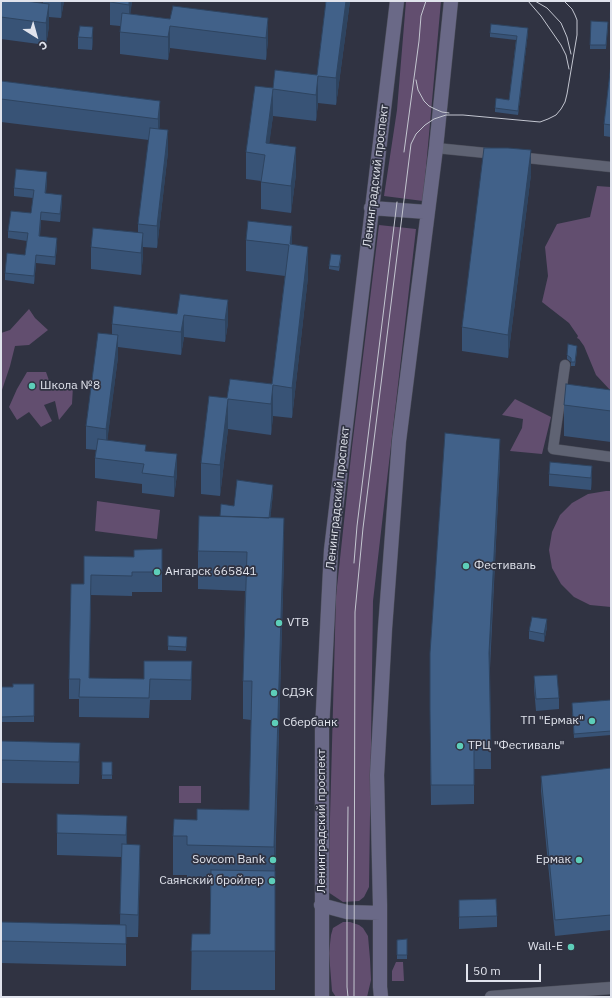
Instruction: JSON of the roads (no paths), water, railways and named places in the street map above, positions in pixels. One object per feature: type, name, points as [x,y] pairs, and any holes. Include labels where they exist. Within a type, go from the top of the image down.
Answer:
[{"type":"main road","name":"Ленинградский проспект","points":[[322,997],[322,730],[331,550],[397,1]]},
{"type":"main road","points":[[381,997],[377,775],[385,629],[399,441],[436,148],[450,1]]},
{"type":"main road","points":[[371,208],[427,212]]},
{"type":"main road","points":[[321,905],[347,912],[380,913]]},
{"type":"street","points":[[436,148],[611,167]]},
{"type":"street","points":[[565,365],[553,449],[611,457]]},
{"type":"street","points":[[490,997],[611,988]]},
{"type":"tram line","points":[[404,152],[421,16],[426,1]]},
{"type":"tram line","points":[[528,1],[541,16],[561,45],[566,55],[569,69]]},
{"type":"tram line","points":[[535,1],[547,8],[561,23],[567,37],[571,54]]},
{"type":"tram line","points":[[354,997],[355,612],[363,528],[411,144],[416,134],[425,125],[434,119],[446,115],[463,115],[540,122],[556,115],[565,102],[577,35],[577,20],[572,9],[564,1]]},
{"type":"tram line","points":[[416,80],[418,90],[424,101],[435,109],[449,113]]},
{"type":"tram line","points":[[354,563],[357,526],[397,202]]},
{"type":"tram line","points":[[348,807],[348,997]]},
{"type":"place","name":"Школа №8","points":[[32,386]]},
{"type":"place","name":"Фестиваль","points":[[466,566]]},
{"type":"place","name":"Ангарск 665841","points":[[157,572]]},
{"type":"place","name":"VTB","points":[[279,623]]},
{"type":"place","name":"СДЭК","points":[[274,693]]},
{"type":"place","name":"ТП \"Ермак\"","points":[[592,721]]},
{"type":"place","name":"Сбербанк","points":[[275,723]]},
{"type":"place","name":"ТРЦ \"Фестиваль\"","points":[[460,746]]},
{"type":"place","name":"Sovcom Bank","points":[[273,860]]},
{"type":"place","name":"Ермак","points":[[579,860]]},
{"type":"place","name":"Саянский бройлер","points":[[272,881]]},
{"type":"place","name":"Wall-E","points":[[571,947]]}]
